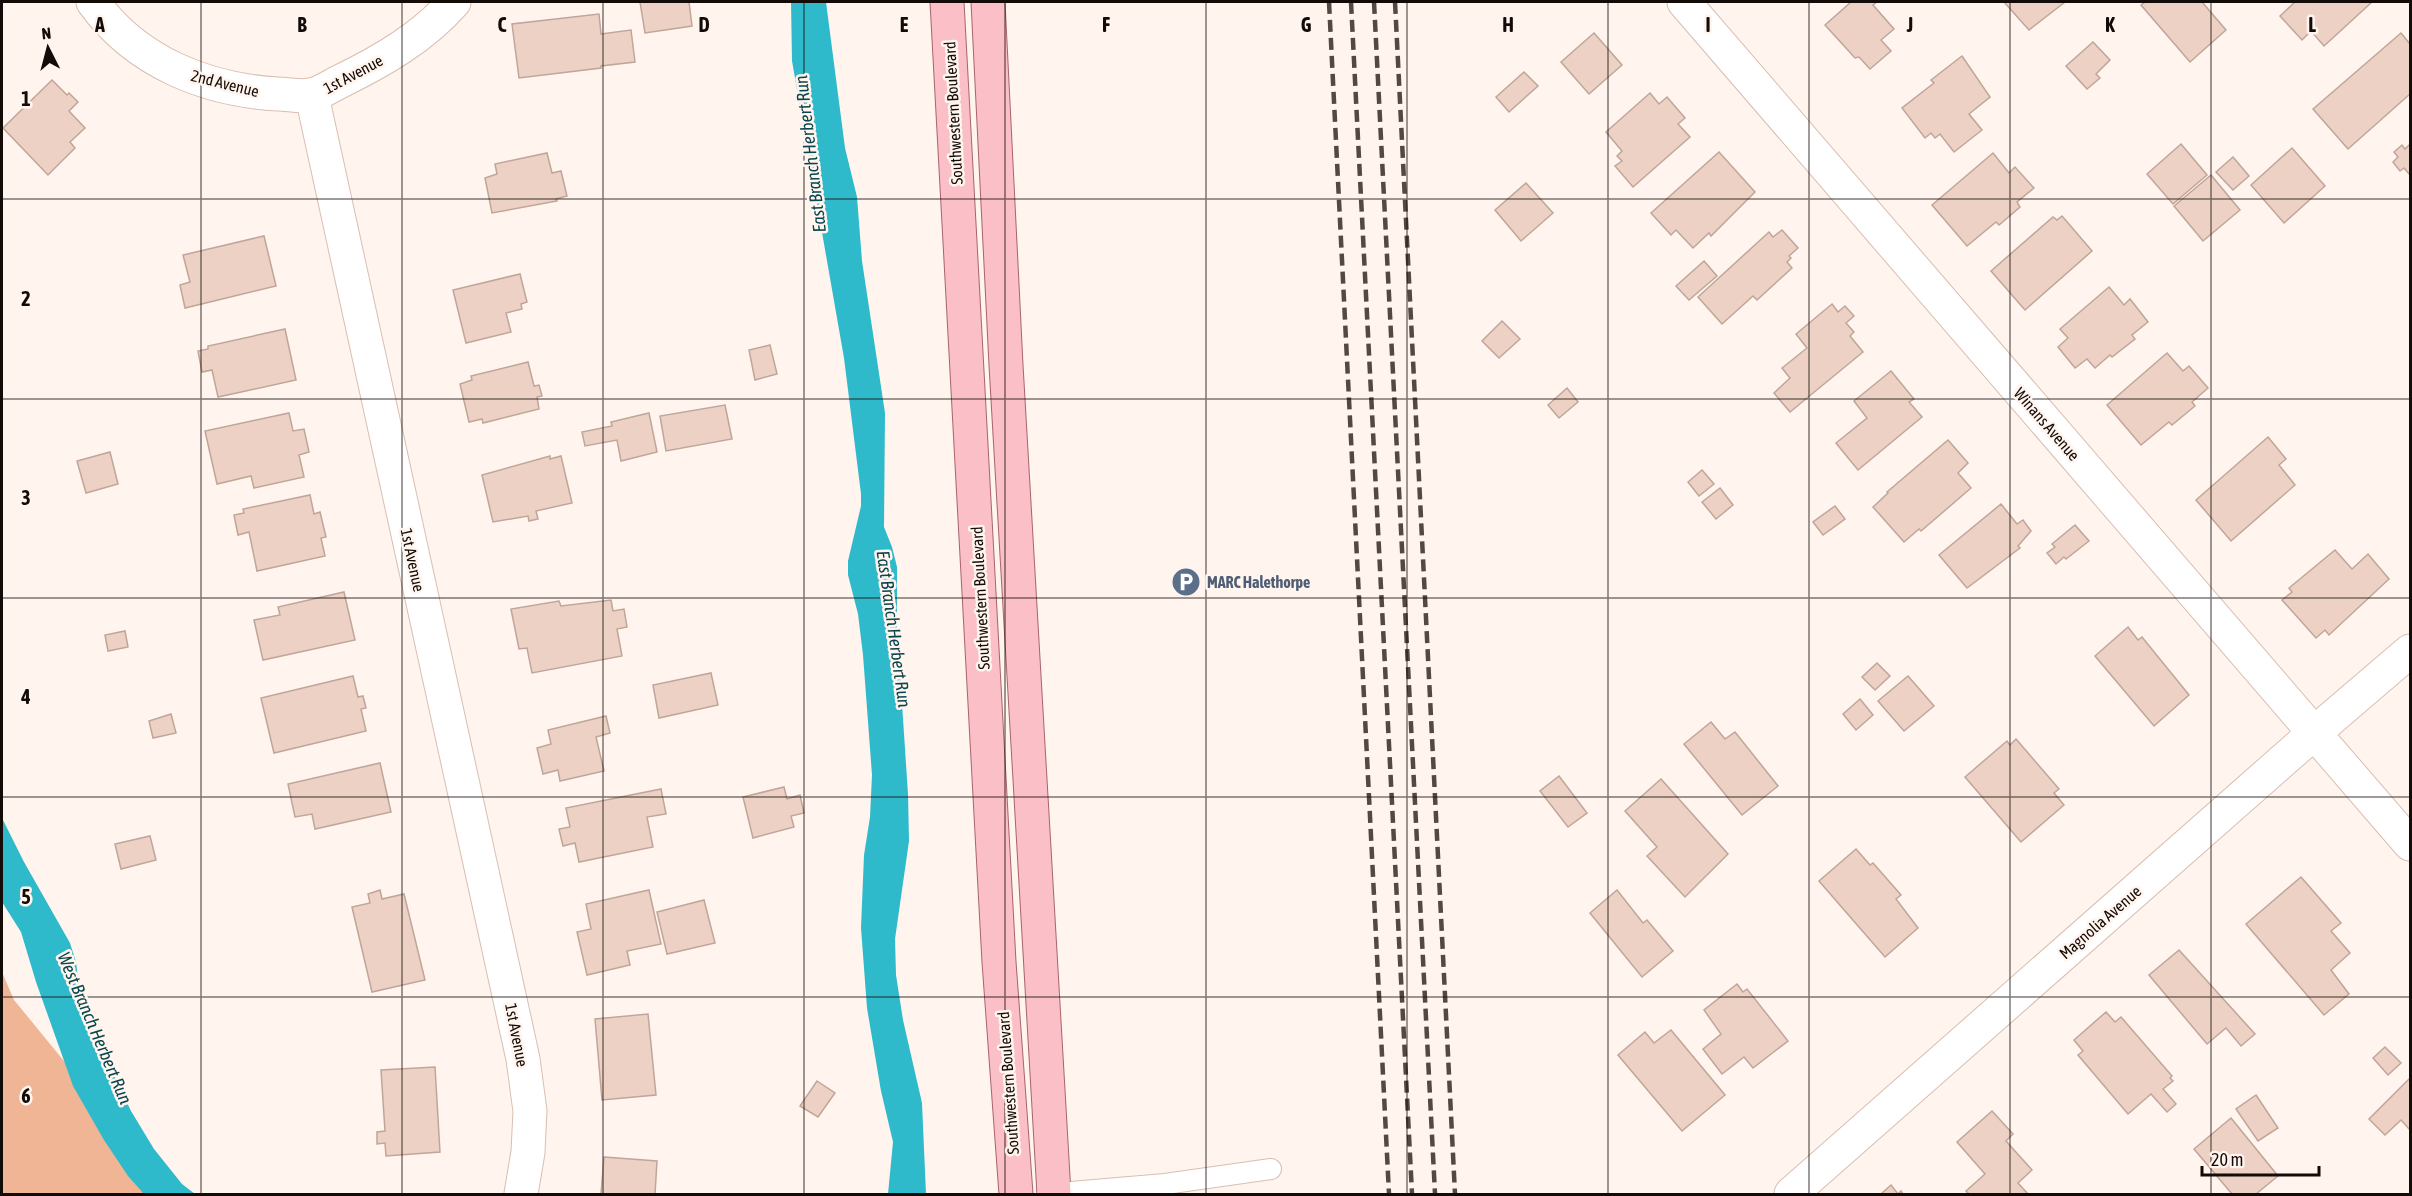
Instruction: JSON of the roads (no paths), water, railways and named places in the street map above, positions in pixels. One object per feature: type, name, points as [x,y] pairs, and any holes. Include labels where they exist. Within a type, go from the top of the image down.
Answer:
[{"type":"main road","name":"Southwestern Boulevard","points":[[947,2],[999,962],[1016,1194]]},
{"type":"main road","points":[[988,2],[1005,365],[1051,1194]]},
{"type":"street","name":"2nd Avenue","points":[[93,2],[107,21],[152,58],[198,80],[249,92],[312,96]]},
{"type":"street","name":"1st Avenue","points":[[454,2],[439,19],[406,45],[366,69],[312,96],[523,1059],[530,1111],[528,1152],[521,1194]]},
{"type":"street","name":"Winans Avenue","points":[[1684,2],[2410,844]]},
{"type":"street","name":"Magnolia Avenue","points":[[1791,1194],[2410,651]]},
{"type":"lane","points":[[1051,1194],[1165,1184],[1271,1170]]},
{"type":"water","name":"East Branch Herbert Run","points":[[791,2],[826,2],[845,148],[857,197],[862,261],[885,413],[884,527],[897,567],[897,628],[909,841],[895,939],[896,975],[903,1020],[922,1103],[926,1194],[888,1194],[893,1142],[881,1091],[867,1008],[861,928],[864,855],[870,817],[872,775],[863,655],[858,614],[848,575],[848,561],[861,506],[861,494],[844,358],[792,61]]},
{"type":"water","points":[[2,818],[70,943],[76,962],[86,1017],[131,1111],[154,1149],[182,1184],[195,1194],[144,1194],[128,1176],[104,1140],[73,1086],[21,932],[2,902]]},
{"type":"railway","points":[[1329,2],[1389,1194]]},
{"type":"railway","points":[[1351,2],[1412,1194]]},
{"type":"railway","points":[[1374,2],[1435,1194]]},
{"type":"railway","points":[[1395,2],[1455,1194]]},
{"type":"place","name":"MARC Halethorpe","points":[[1186,582]]},
{"type":"water label","name":"West Branch Herbert Run","points":[[95,1028]]}]
